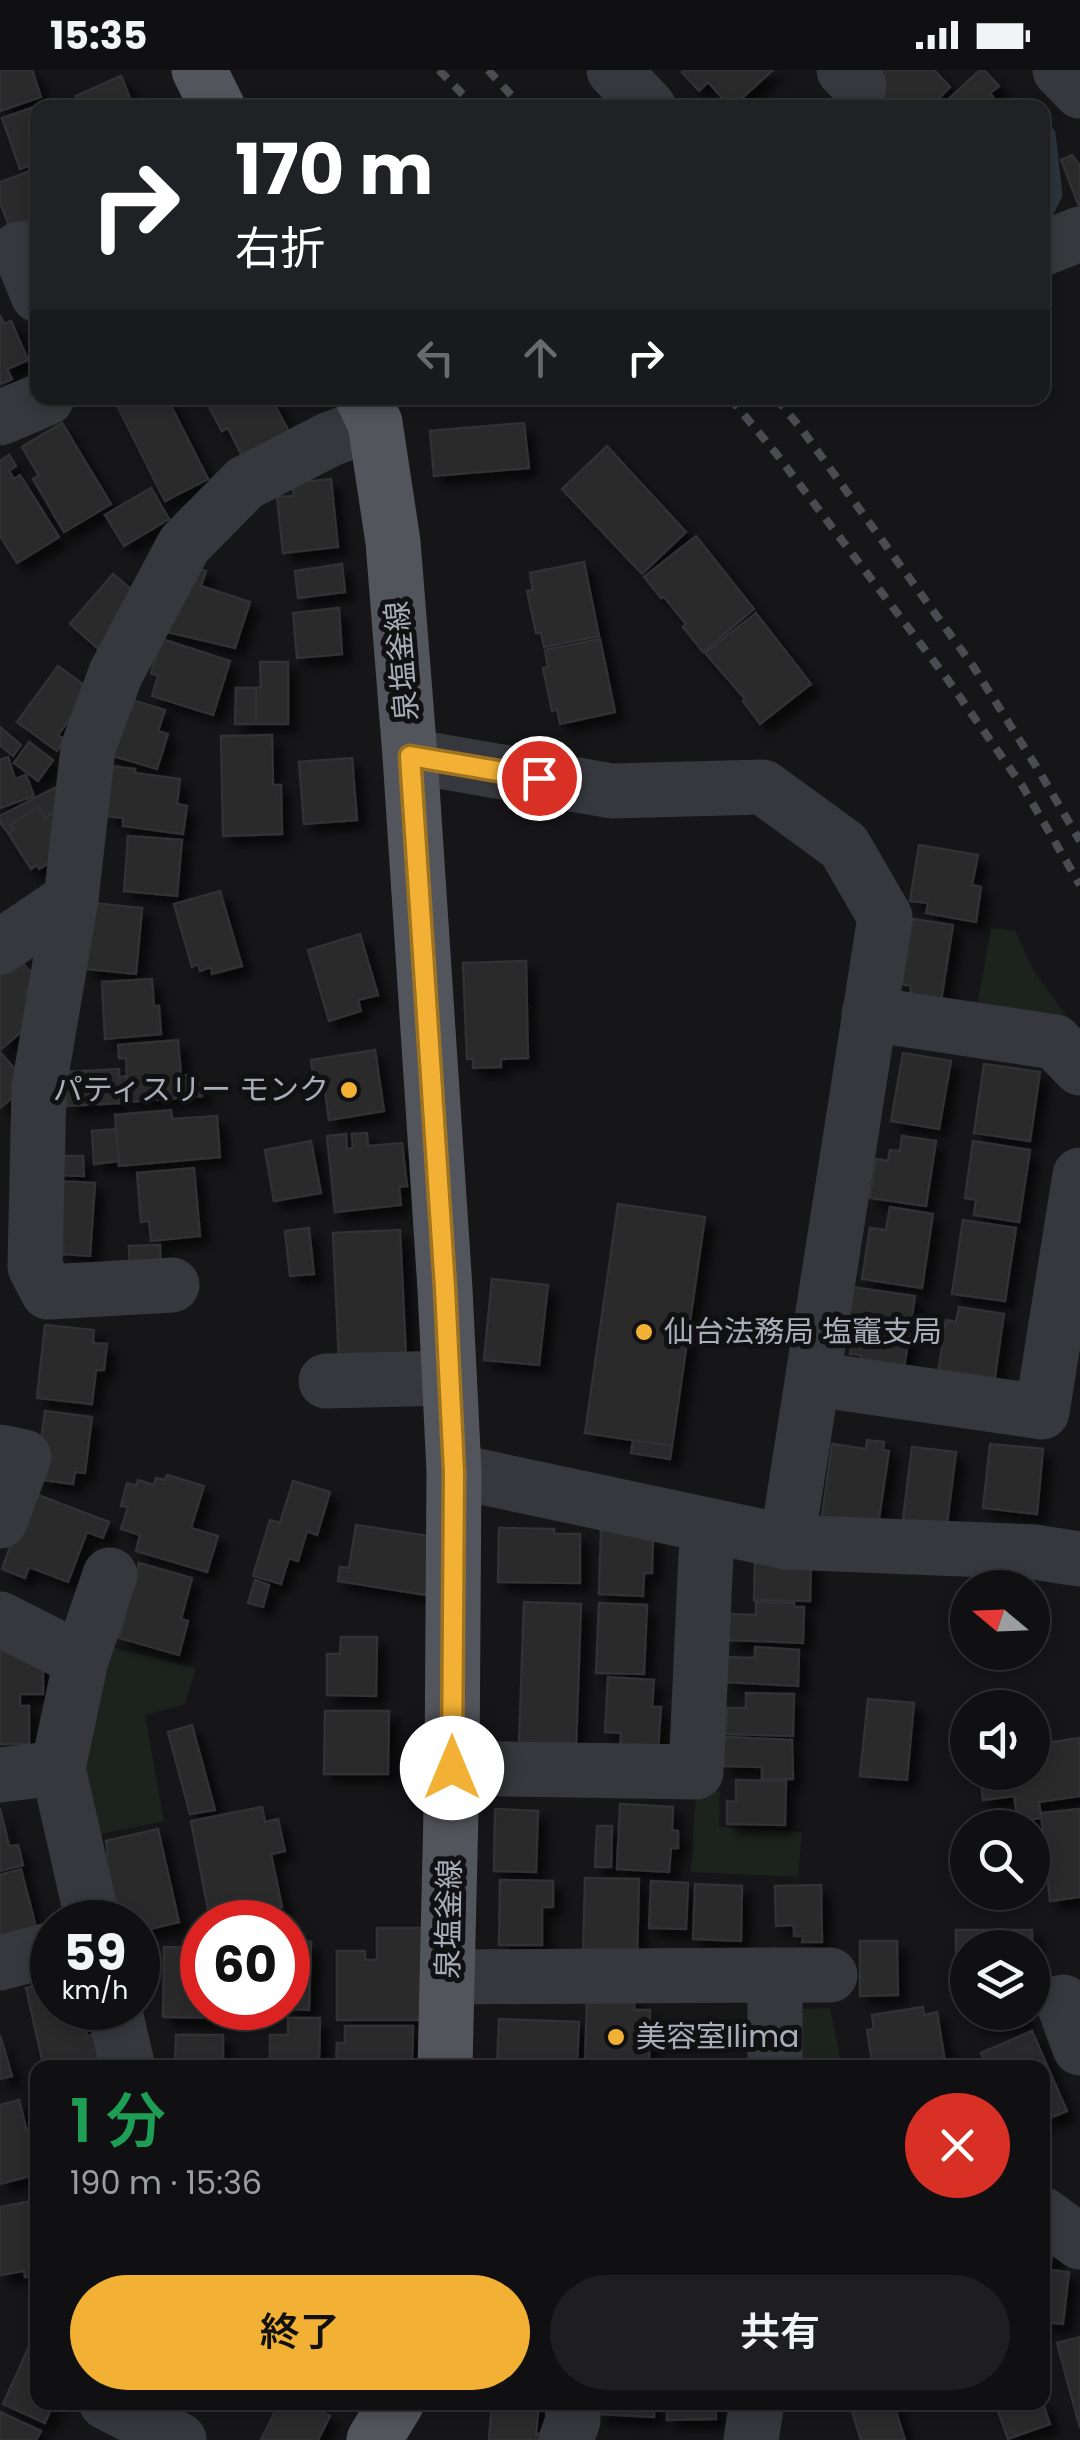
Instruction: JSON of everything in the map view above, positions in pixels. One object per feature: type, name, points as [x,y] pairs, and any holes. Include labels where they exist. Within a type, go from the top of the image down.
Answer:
[{"type":"main road","points":[[199,70],[214,100]]},
{"type":"main road","name":"泉塩釜線","points":[[369,410],[393,542],[454,1472],[446,2060]]},
{"type":"main road","points":[[374,2440],[392,2410]]},
{"type":"street","points":[[614,70],[642,100]]},
{"type":"street","points":[[1060,70],[1080,91]]},
{"type":"street","points":[[1050,246],[1080,234]]},
{"type":"street","points":[[0,418],[31,405]]},
{"type":"street","points":[[172,1285],[48,1292],[35,1266],[39,1087],[71,899],[88,748],[116,673],[184,544],[245,484],[330,439],[369,410]]},
{"type":"street","points":[[410,756],[612,791],[763,787],[844,846],[885,917],[787,1542]]},
{"type":"street","points":[[0,947],[71,899]]},
{"type":"street","points":[[869,1014],[1056,1042],[1080,1068]]},
{"type":"street","points":[[814,1379],[1042,1412],[1080,1175]]},
{"type":"street","points":[[326,1381],[449,1378]]},
{"type":"street","points":[[0,1452],[24,1457],[0,1521]]},
{"type":"street","points":[[454,1472],[787,1542],[1034,1552],[1080,1559]]},
{"type":"street","points":[[452,1768],[696,1772],[706,1554]]},
{"type":"street","points":[[88,1900],[58,1768],[81,1660],[110,1575]]},
{"type":"street","points":[[0,1620],[81,1660]]},
{"type":"street","points":[[0,1776],[58,1768]]},
{"type":"street","points":[[0,1963],[30,1955]]},
{"type":"street","points":[[774,1975],[775,2060]]},
{"type":"street","points":[[448,1977],[830,1975]]},
{"type":"street","points":[[119,2030],[126,2060]]},
{"type":"street","points":[[1050,2220],[1080,2242]]},
{"type":"street","points":[[121,2410],[178,2440]]},
{"type":"street","points":[[566,2440],[572,2410]]},
{"type":"street","points":[[751,2440],[756,2410]]},
{"type":"shaded area","points":[[991,928],[1015,931],[1035,973],[1075,1027],[976,1011]]},
{"type":"shaded area","points":[[102,1645],[196,1668],[185,1704],[145,1715],[164,1821],[86,1837],[71,1768]]},
{"type":"shaded area","points":[[696,1791],[720,1791],[719,1827],[802,1832],[798,1877],[691,1872]]},
{"type":"shaded area","points":[[830,2008],[841,2060],[795,2060],[795,2009]]},
{"type":"building","points":[[0,70],[32,70],[41,97],[0,111]]},
{"type":"building","points":[[773,70],[740,100],[724,100],[708,82],[699,91],[682,72]]},
{"type":"building","points":[[884,70],[934,70],[950,87],[937,100],[882,100],[868,85]]},
{"type":"building","points":[[980,70],[999,86],[990,93],[995,100],[948,100]]},
{"type":"building","points":[[121,76],[131,100],[78,100],[76,96]]},
{"type":"building","points":[[30,108],[30,165],[20,169],[2,118]]},
{"type":"building","points":[[1072,155],[1080,166],[1080,209],[1061,160]]},
{"type":"building","points":[[30,171],[30,233],[25,220],[9,226],[0,202],[0,182]]},
{"type":"building","points":[[0,315],[4,324],[11,321],[28,360],[7,369],[12,379],[0,384]]},
{"type":"building","points":[[171,405],[208,479],[165,501],[118,407]]},
{"type":"building","points":[[208,405],[275,405],[293,439],[246,464],[228,428],[222,431]]},
{"type":"building","points":[[62,423],[111,504],[64,532],[33,479],[39,476],[22,447]]},
{"type":"building","points":[[524,423],[529,468],[434,476],[430,431]]},
{"type":"building","points":[[607,446],[686,532],[642,574],[562,489]]},
{"type":"building","points":[[9,455],[16,466],[9,471],[14,479],[20,475],[59,537],[17,563],[0,536],[0,461]]},
{"type":"building","points":[[331,479],[338,547],[283,553],[277,497],[294,496],[292,483]]},
{"type":"building","points":[[151,488],[169,519],[124,546],[105,515]]},
{"type":"building","points":[[696,536],[754,609],[703,652],[683,627],[686,624],[644,577]]},
{"type":"building","points":[[584,562],[599,636],[544,647],[541,633],[536,633],[527,591],[533,590],[530,573]]},
{"type":"building","points":[[342,564],[345,592],[298,598],[295,571]]},
{"type":"building","points":[[191,566],[206,571],[201,586],[250,602],[235,648],[154,629]]},
{"type":"building","points":[[113,574],[138,595],[103,653],[70,624]]},
{"type":"building","points":[[339,608],[342,654],[297,658],[293,613]]},
{"type":"building","points":[[756,613],[811,684],[760,724],[745,699],[705,653]]},
{"type":"building","points":[[162,639],[230,661],[213,715],[152,696],[158,676],[151,673]]},
{"type":"building","points":[[600,639],[615,712],[560,724],[557,709],[552,711],[543,668],[548,667],[545,650]]},
{"type":"building","points":[[260,662],[288,662],[288,724],[256,724]]},
{"type":"building","points":[[58,666],[91,690],[58,735],[65,740],[57,751],[17,722]]},
{"type":"building","points":[[236,688],[256,688],[256,724],[235,724]]},
{"type":"building","points":[[116,695],[165,710],[158,731],[168,734],[157,769],[107,754]]},
{"type":"building","points":[[1,728],[21,745],[13,756],[0,745]]},
{"type":"building","points":[[272,735],[273,785],[281,785],[282,834],[223,836],[221,736]]},
{"type":"building","points":[[29,742],[53,760],[38,781],[14,763]]},
{"type":"building","points":[[8,757],[15,779],[26,775],[34,796],[0,808],[0,760]]},
{"type":"building","points":[[352,758],[357,820],[304,824],[299,762]]},
{"type":"building","points":[[112,766],[180,779],[177,804],[187,806],[183,834],[123,826],[123,818],[105,816]]},
{"type":"building","points":[[68,781],[53,814],[45,818],[38,807],[10,825],[14,830],[8,833],[0,822],[0,816]]},
{"type":"building","points":[[38,807],[45,818],[53,814],[74,848],[39,869],[37,865],[31,869],[8,833],[14,830],[10,825]]},
{"type":"building","points":[[128,836],[182,840],[177,896],[124,891]]},
{"type":"building","points":[[919,845],[978,855],[972,885],[981,887],[976,922],[926,913],[928,903],[910,901]]},
{"type":"building","points":[[220,891],[242,966],[212,974],[211,967],[200,971],[198,964],[192,967],[174,904]]},
{"type":"building","points":[[92,903],[142,908],[136,974],[85,969]]},
{"type":"building","points":[[913,919],[953,925],[941,1001],[910,996],[911,986],[902,984]]},
{"type":"building","points":[[360,934],[378,995],[358,1000],[361,1011],[329,1021],[308,950]]},
{"type":"building","points":[[16,956],[39,981],[25,993],[42,1014],[0,1050],[0,970]]},
{"type":"building","points":[[526,961],[528,1058],[501,1059],[501,1067],[473,1068],[473,1059],[467,1059],[463,963]]},
{"type":"building","points":[[152,979],[161,1034],[105,1039],[102,982]]},
{"type":"building","points":[[178,1040],[181,1076],[190,1075],[191,1084],[201,1084],[202,1096],[128,1102],[126,1058],[119,1058],[118,1045]]},
{"type":"building","points":[[375,1050],[384,1111],[329,1120],[325,1092],[316,1094],[311,1060]]},
{"type":"building","points":[[0,1052],[28,1084],[0,1108]]},
{"type":"building","points":[[903,1053],[951,1061],[939,1129],[891,1121]]},
{"type":"building","points":[[984,1064],[1040,1072],[1030,1141],[974,1133]]},
{"type":"building","points":[[119,1069],[119,1077],[127,1076],[127,1086],[120,1087],[120,1103],[67,1106],[65,1072]]},
{"type":"building","points":[[171,1110],[172,1119],[217,1116],[220,1157],[119,1166],[115,1115]]},
{"type":"building","points":[[116,1129],[119,1161],[94,1164],[92,1131]]},
{"type":"building","points":[[367,1133],[368,1146],[402,1143],[407,1186],[399,1187],[401,1205],[335,1212],[327,1136],[346,1134],[347,1149],[353,1148],[352,1134]]},
{"type":"building","points":[[902,1136],[936,1141],[926,1206],[870,1198],[876,1159],[888,1161],[890,1150],[900,1151]]},
{"type":"building","points":[[311,1141],[321,1193],[274,1201],[265,1150]]},
{"type":"building","points":[[973,1141],[1030,1150],[1019,1222],[974,1215],[976,1200],[965,1198]]},
{"type":"building","points":[[54,1156],[83,1156],[84,1176],[54,1175]]},
{"type":"building","points":[[194,1168],[200,1236],[151,1241],[149,1221],[141,1222],[137,1173]]},
{"type":"building","points":[[55,1181],[95,1183],[90,1256],[63,1254],[64,1246],[51,1245]]},
{"type":"building","points":[[618,1204],[705,1217],[672,1446],[585,1433]]},
{"type":"building","points":[[890,1207],[933,1214],[922,1288],[862,1279],[870,1228],[886,1230]]},
{"type":"building","points":[[963,1220],[1016,1228],[1005,1301],[952,1294]]},
{"type":"building","points":[[309,1228],[314,1274],[290,1276],[285,1231]]},
{"type":"building","points":[[400,1230],[406,1357],[339,1360],[333,1233]]},
{"type":"building","points":[[160,1245],[161,1273],[130,1274],[129,1246]]},
{"type":"building","points":[[492,1279],[548,1285],[539,1365],[484,1360]]},
{"type":"building","points":[[852,1287],[915,1296],[903,1375],[859,1368],[861,1355],[850,1354],[852,1340],[844,1338]]},
{"type":"building","points":[[959,1307],[1004,1314],[994,1383],[938,1374],[946,1320],[956,1322]]},
{"type":"building","points":[[45,1325],[94,1330],[93,1343],[107,1344],[104,1370],[96,1370],[92,1404],[37,1398]]},
{"type":"building","points":[[45,1411],[92,1417],[85,1473],[75,1472],[73,1484],[36,1479]]},
{"type":"building","points":[[633,1440],[672,1446],[670,1459],[631,1453]]},
{"type":"building","points":[[867,1440],[884,1442],[883,1450],[889,1451],[878,1525],[822,1517],[832,1444],[866,1449]]},
{"type":"building","points":[[990,1444],[1043,1449],[1037,1514],[983,1508]]},
{"type":"building","points":[[912,1447],[956,1452],[947,1524],[903,1519]]},
{"type":"building","points":[[167,1475],[204,1486],[191,1528],[218,1536],[207,1572],[136,1551],[140,1535],[121,1529],[128,1507],[121,1506],[127,1483],[136,1486],[138,1480],[154,1485],[156,1478],[165,1480]]},
{"type":"building","points":[[293,1481],[330,1492],[317,1535],[307,1531],[298,1561],[289,1558],[281,1584],[253,1576],[270,1520],[280,1523]]},
{"type":"building","points":[[30,1492],[109,1522],[103,1538],[87,1532],[68,1582],[29,1567],[25,1578],[2,1569]]},
{"type":"building","points":[[356,1525],[435,1537],[426,1595],[338,1581],[340,1567],[349,1568]]},
{"type":"building","points":[[601,1527],[653,1537],[652,1573],[644,1573],[643,1596],[599,1594]]},
{"type":"building","points":[[499,1528],[554,1529],[554,1534],[580,1534],[580,1583],[498,1582]]},
{"type":"building","points":[[755,1559],[811,1561],[810,1601],[754,1600]]},
{"type":"building","points":[[139,1563],[192,1578],[181,1619],[188,1621],[179,1655],[119,1638]]},
{"type":"building","points":[[255,1580],[269,1585],[263,1607],[248,1603]]},
{"type":"building","points":[[524,1602],[581,1604],[576,1747],[519,1745]]},
{"type":"building","points":[[756,1602],[804,1607],[803,1643],[728,1640],[729,1614],[756,1615]]},
{"type":"building","points":[[599,1603],[647,1605],[644,1674],[596,1673]]},
{"type":"building","points":[[341,1637],[377,1637],[376,1696],[327,1695],[327,1654],[340,1654]]},
{"type":"building","points":[[0,1647],[43,1654],[43,1694],[20,1694],[20,1706],[29,1706],[29,1744],[0,1744]]},
{"type":"building","points":[[755,1647],[799,1650],[798,1686],[725,1682],[726,1657],[755,1658]]},
{"type":"building","points":[[608,1677],[654,1680],[652,1707],[661,1707],[658,1750],[620,1748],[621,1733],[605,1732]]},
{"type":"building","points":[[746,1693],[794,1694],[793,1736],[726,1734],[727,1708],[746,1708]]},
{"type":"building","points":[[868,1699],[914,1703],[907,1780],[860,1776]]},
{"type":"building","points":[[325,1711],[389,1711],[388,1774],[324,1774]]},
{"type":"building","points":[[192,1725],[215,1810],[190,1814],[168,1732]]},
{"type":"building","points":[[724,1737],[792,1740],[793,1779],[762,1779],[762,1767],[724,1766]]},
{"type":"building","points":[[1080,1738],[1080,1796],[1039,1802],[1040,1810],[1016,1810],[1014,1796],[983,1800],[982,1790],[1050,1790],[1050,1742]]},
{"type":"building","points":[[736,1780],[786,1781],[785,1825],[727,1824],[727,1801],[736,1802]]},
{"type":"building","points":[[620,1804],[673,1807],[672,1830],[678,1831],[678,1848],[671,1848],[669,1872],[617,1869]]},
{"type":"building","points":[[262,1807],[265,1822],[278,1819],[285,1851],[271,1854],[281,1900],[206,1900],[191,1821]]},
{"type":"building","points":[[0,1808],[9,1846],[18,1845],[23,1865],[0,1871]]},
{"type":"building","points":[[495,1809],[538,1811],[536,1872],[494,1871]]},
{"type":"building","points":[[1080,1809],[1080,1897],[1050,1901],[1050,1812]]},
{"type":"building","points":[[597,1826],[612,1826],[611,1867],[595,1867]]},
{"type":"building","points":[[158,1829],[179,1922],[160,1927],[160,1900],[108,1900],[98,1856],[108,1854],[106,1841]]},
{"type":"building","points":[[21,1869],[30,1904],[30,1933],[0,1941],[0,1875]]},
{"type":"building","points":[[585,1878],[639,1879],[637,1959],[583,1957]]},
{"type":"building","points":[[500,1880],[553,1881],[553,1907],[542,1907],[542,1945],[499,1945]]},
{"type":"building","points":[[651,1881],[688,1883],[686,1929],[649,1928]]},
{"type":"building","points":[[695,1884],[742,1886],[741,1941],[693,1939]]},
{"type":"building","points":[[821,1885],[822,1942],[802,1942],[803,1936],[794,1936],[794,1925],[776,1926],[775,1886]]},
{"type":"building","points":[[377,1928],[423,1928],[422,2020],[337,2020],[337,1951],[365,1951],[365,1960],[377,1960]]},
{"type":"building","points":[[860,1941],[897,1941],[898,1995],[860,1996]]},
{"type":"building","points":[[164,1947],[180,1947],[180,2017],[163,2017]]},
{"type":"building","points":[[587,1996],[635,1997],[634,2010],[650,2010],[649,2060],[585,2060]]},
{"type":"building","points":[[923,2007],[924,2015],[937,2012],[945,2060],[872,2060],[867,2030],[874,2029],[872,2015]]},
{"type":"building","points":[[310,2018],[320,2018],[319,2060],[270,2060],[270,2035],[310,2030]]},
{"type":"building","points":[[499,2019],[579,2022],[577,2060],[497,2060]]},
{"type":"building","points":[[345,2026],[413,2026],[412,2060],[336,2060],[337,2043],[345,2043]]},
{"type":"building","points":[[35,2030],[86,2030],[87,2036],[99,2033],[105,2060],[42,2060]]},
{"type":"building","points":[[1032,2031],[1045,2060],[984,2060],[981,2053]]},
{"type":"building","points":[[0,2035],[12,2076],[0,2079]]},
{"type":"building","points":[[176,2035],[223,2035],[223,2060],[175,2060]]},
{"type":"building","points":[[1050,2072],[1067,2111],[1050,2118]]},
{"type":"building","points":[[19,2100],[27,2131],[30,2130],[30,2176],[0,2184],[0,2105]]},
{"type":"building","points":[[30,2201],[30,2276],[25,2277],[24,2271],[0,2275],[0,2207]]},
{"type":"building","points":[[1050,2270],[1069,2272],[1063,2324],[1050,2323]]},
{"type":"building","points":[[1080,2337],[1080,2428],[1057,2343]]},
{"type":"building","points":[[30,2344],[30,2410],[51,2410],[45,2423],[3,2404]]},
{"type":"building","points":[[276,2410],[318,2410],[330,2416],[318,2440],[261,2440]]},
{"type":"building","points":[[491,2410],[538,2410],[536,2434],[541,2434],[540,2440],[489,2440]]},
{"type":"building","points":[[598,2410],[654,2410],[654,2417],[598,2414]]},
{"type":"building","points":[[667,2410],[715,2410],[716,2419],[667,2420]]},
{"type":"building","points":[[852,2410],[896,2410],[905,2440],[861,2440]]},
{"type":"building","points":[[998,2410],[1045,2410],[1050,2424],[1008,2439]]},
{"type":"building","points":[[0,2412],[41,2431],[36,2440],[0,2440]]},
{"type":"waterway","points":[[1050,133],[1057,195],[1050,209]]},
{"type":"railway","points":[[439,70],[468,100]]},
{"type":"railway","points":[[488,70],[516,100]]},
{"type":"railway","points":[[736,405],[948,680],[1023,787],[1080,885]]},
{"type":"railway","points":[[782,405],[973,666],[1080,841]]},
{"type":"place","name":"パティスリー モンク","points":[[349,1090]]},
{"type":"place","name":"仙台法務局 塩竈支局","points":[[644,1332]]},
{"type":"place","name":"美容室Ilima","points":[[616,2037]]},
{"type":"route","points":[[452,1768],[454,1472],[410,756],[539,778]]}]
